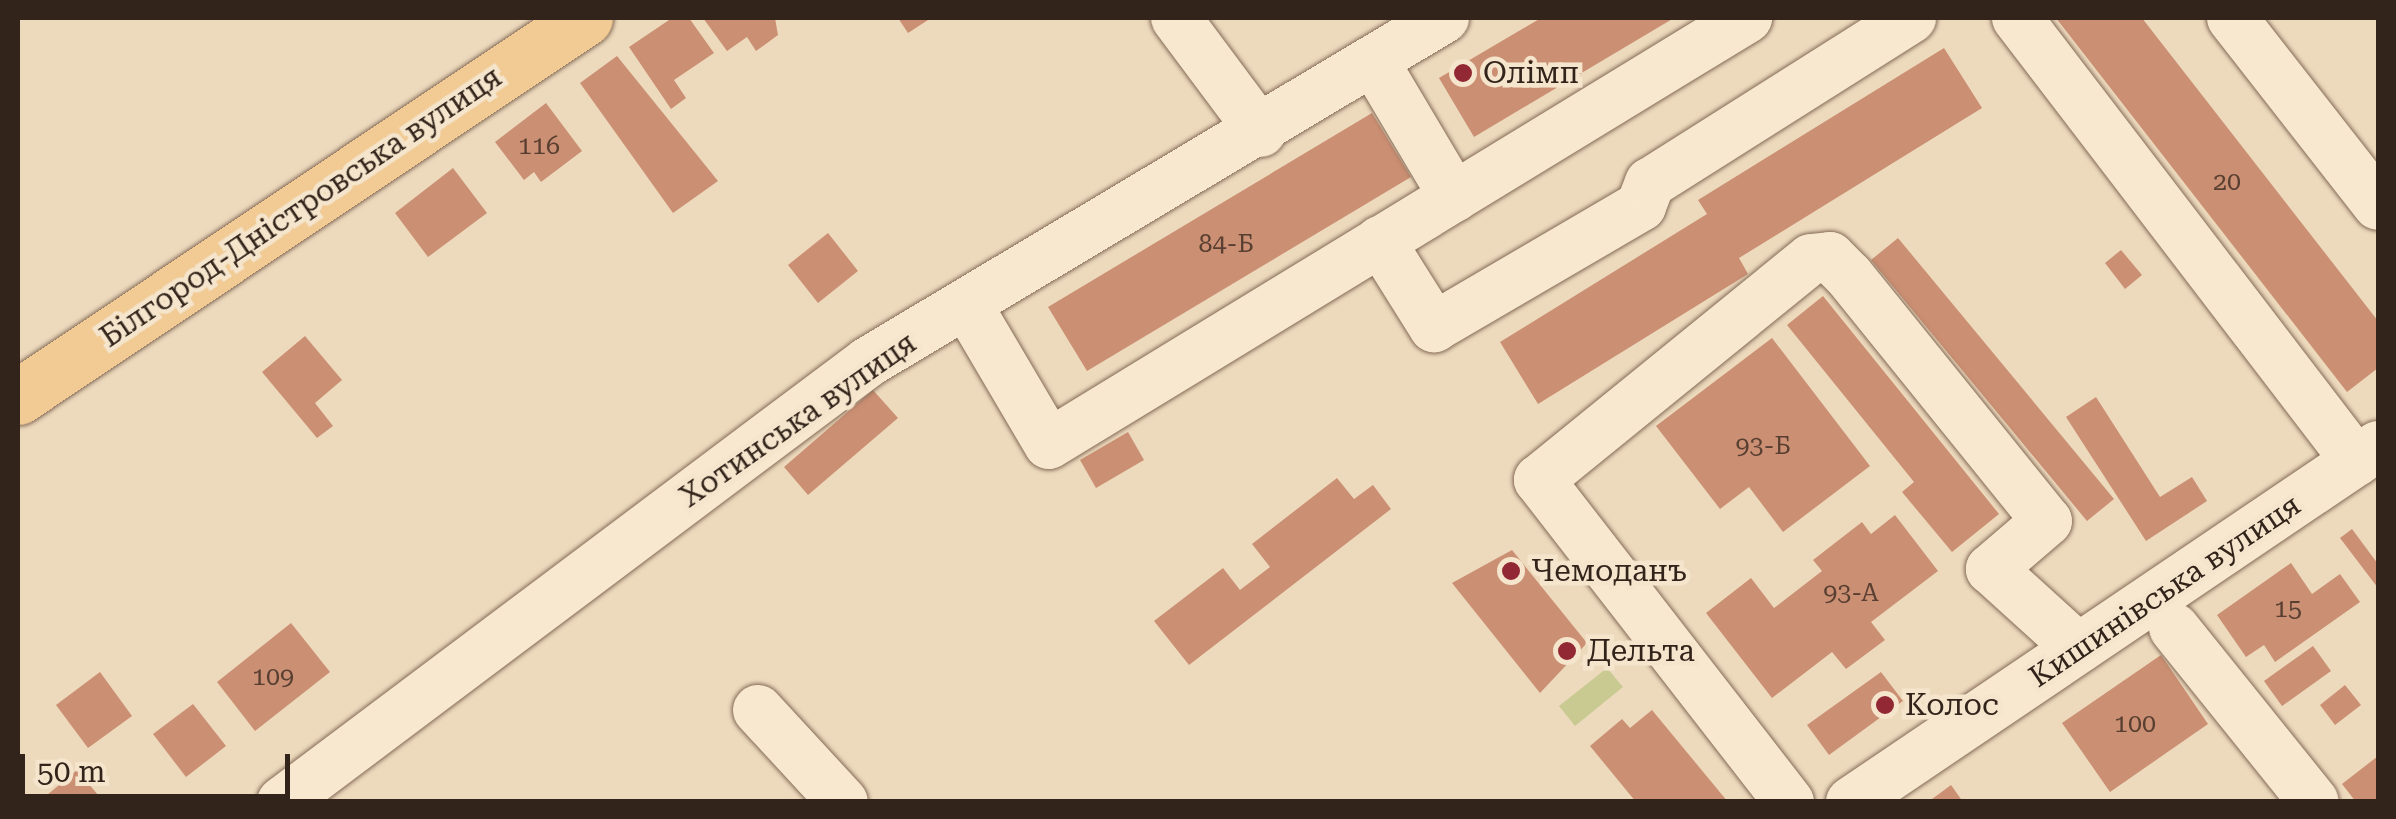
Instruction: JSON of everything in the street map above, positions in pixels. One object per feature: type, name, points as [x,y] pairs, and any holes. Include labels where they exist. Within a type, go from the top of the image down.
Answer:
[{"type":"main road","name":"Білгород-Дністровська вулиця","points":[[18,397],[585,18]]},
{"type":"street","points":[[1176,18],[1262,132]]},
{"type":"street","name":"Хотинська вулиця","points":[[282,802],[868,362],[1262,132],[1444,18]]},
{"type":"street","points":[[967,304],[1049,444],[1747,18]]},
{"type":"street","points":[[1380,241],[1434,328],[1641,206],[1650,184],[1912,18]]},
{"type":"street","points":[[2017,18],[2367,454]]},
{"type":"street","points":[[2232,18],[2378,205]]},
{"type":"street","points":[[1374,62],[1454,196]]},
{"type":"street","points":[[1789,802],[1538,480],[1811,260],[1830,257],[2047,521],[1990,569],[2078,648]]},
{"type":"street","name":"Кишинівська вулиця","points":[[1851,802],[2367,454]]},
{"type":"street","points":[[2180,634],[2314,802]]},
{"type":"street","points":[[758,710],[843,802]]},
{"type":"green space","points":[[1607,668],[1623,687],[1575,726],[1559,706]]},
{"type":"building","points":[[672,18],[689,18],[714,53],[674,80],[686,98],[671,109],[629,47]]},
{"type":"building","points":[[703,18],[775,18],[778,35],[756,51],[747,37],[727,51]]},
{"type":"building","points":[[898,18],[926,18],[928,20],[908,33]]},
{"type":"building","points":[[1541,18],[1674,18],[1474,137],[1439,78]]},
{"type":"building","points":[[2056,18],[2142,18],[2378,321],[2378,368],[2347,392]]},
{"type":"building","points":[[1944,48],[1982,108],[1739,258],[1748,274],[1538,404],[1500,342],[1707,214],[1698,200]]},
{"type":"building","points":[[617,56],[718,181],[673,213],[580,83]]},
{"type":"building","points":[[546,103],[582,151],[541,182],[534,172],[524,180],[495,142]]},
{"type":"building","points":[[1372,113],[1411,177],[1087,371],[1048,307]]},
{"type":"building","points":[[453,168],[487,213],[428,257],[395,213]]},
{"type":"building","points":[[828,233],[858,271],[818,303],[788,265]]},
{"type":"building","points":[[1898,238],[2114,499],[2087,521],[1871,260]]},
{"type":"building","points":[[2121,250],[2142,275],[2125,289],[2105,263]]},
{"type":"building","points":[[1823,296],[1999,514],[1952,552],[1902,492],[1914,482],[1787,325]]},
{"type":"building","points":[[305,336],[342,380],[315,403],[333,426],[317,438],[262,372]]},
{"type":"building","points":[[1772,338],[1870,466],[1783,532],[1749,487],[1720,509],[1656,426]]},
{"type":"building","points":[[873,390],[898,418],[808,495],[784,467]]},
{"type":"building","points":[[2096,397],[2160,497],[2192,477],[2207,501],[2146,541],[2066,417]]},
{"type":"building","points":[[1128,432],[1144,460],[1096,488],[1080,460]]},
{"type":"building","points":[[1337,478],[1354,499],[1373,485],[1391,509],[1189,665],[1154,621],[1223,568],[1240,590],[1270,567],[1252,544]]},
{"type":"building","points":[[1895,515],[1938,571],[1871,622],[1885,640],[1846,669],[1832,652],[1772,698],[1706,613],[1751,578],[1774,608],[1822,571],[1813,560],[1862,522],[1871,534]]},
{"type":"building","points":[[2352,529],[2378,564],[2378,588],[2340,538]]},
{"type":"building","points":[[1512,550],[1587,643],[1540,693],[1452,583]]},
{"type":"building","points":[[2291,563],[2312,594],[2340,574],[2360,602],[2275,662],[2264,645],[2246,657],[2217,615]]},
{"type":"building","points":[[291,623],[330,672],[255,731],[217,682]]},
{"type":"building","points":[[2313,646],[2331,671],[2282,706],[2264,681]]},
{"type":"building","points":[[2161,655],[2208,724],[2110,792],[2062,723]]},
{"type":"building","points":[[100,672],[132,716],[88,748],[56,705]]},
{"type":"building","points":[[1881,672],[1903,701],[1829,755],[1807,725]]},
{"type":"building","points":[[2345,685],[2361,705],[2335,725],[2320,705]]},
{"type":"building","points":[[193,704],[226,746],[186,777],[153,734]]},
{"type":"building","points":[[1652,710],[1728,802],[1636,802],[1590,746],[1622,719],[1630,728]]},
{"type":"building","points":[[2378,756],[2378,802],[2356,802],[2342,784]]},
{"type":"building","points":[[77,770],[104,802],[47,795]]},
{"type":"building","points":[[1951,785],[1963,802],[1928,802]]},
{"type":"place","name":"Олімп","points":[[1463,73]]},
{"type":"place","name":"Чемоданъ","points":[[1511,571]]},
{"type":"place","name":"Дельта","points":[[1567,651]]},
{"type":"place","name":"Колос","points":[[1885,705]]}]
